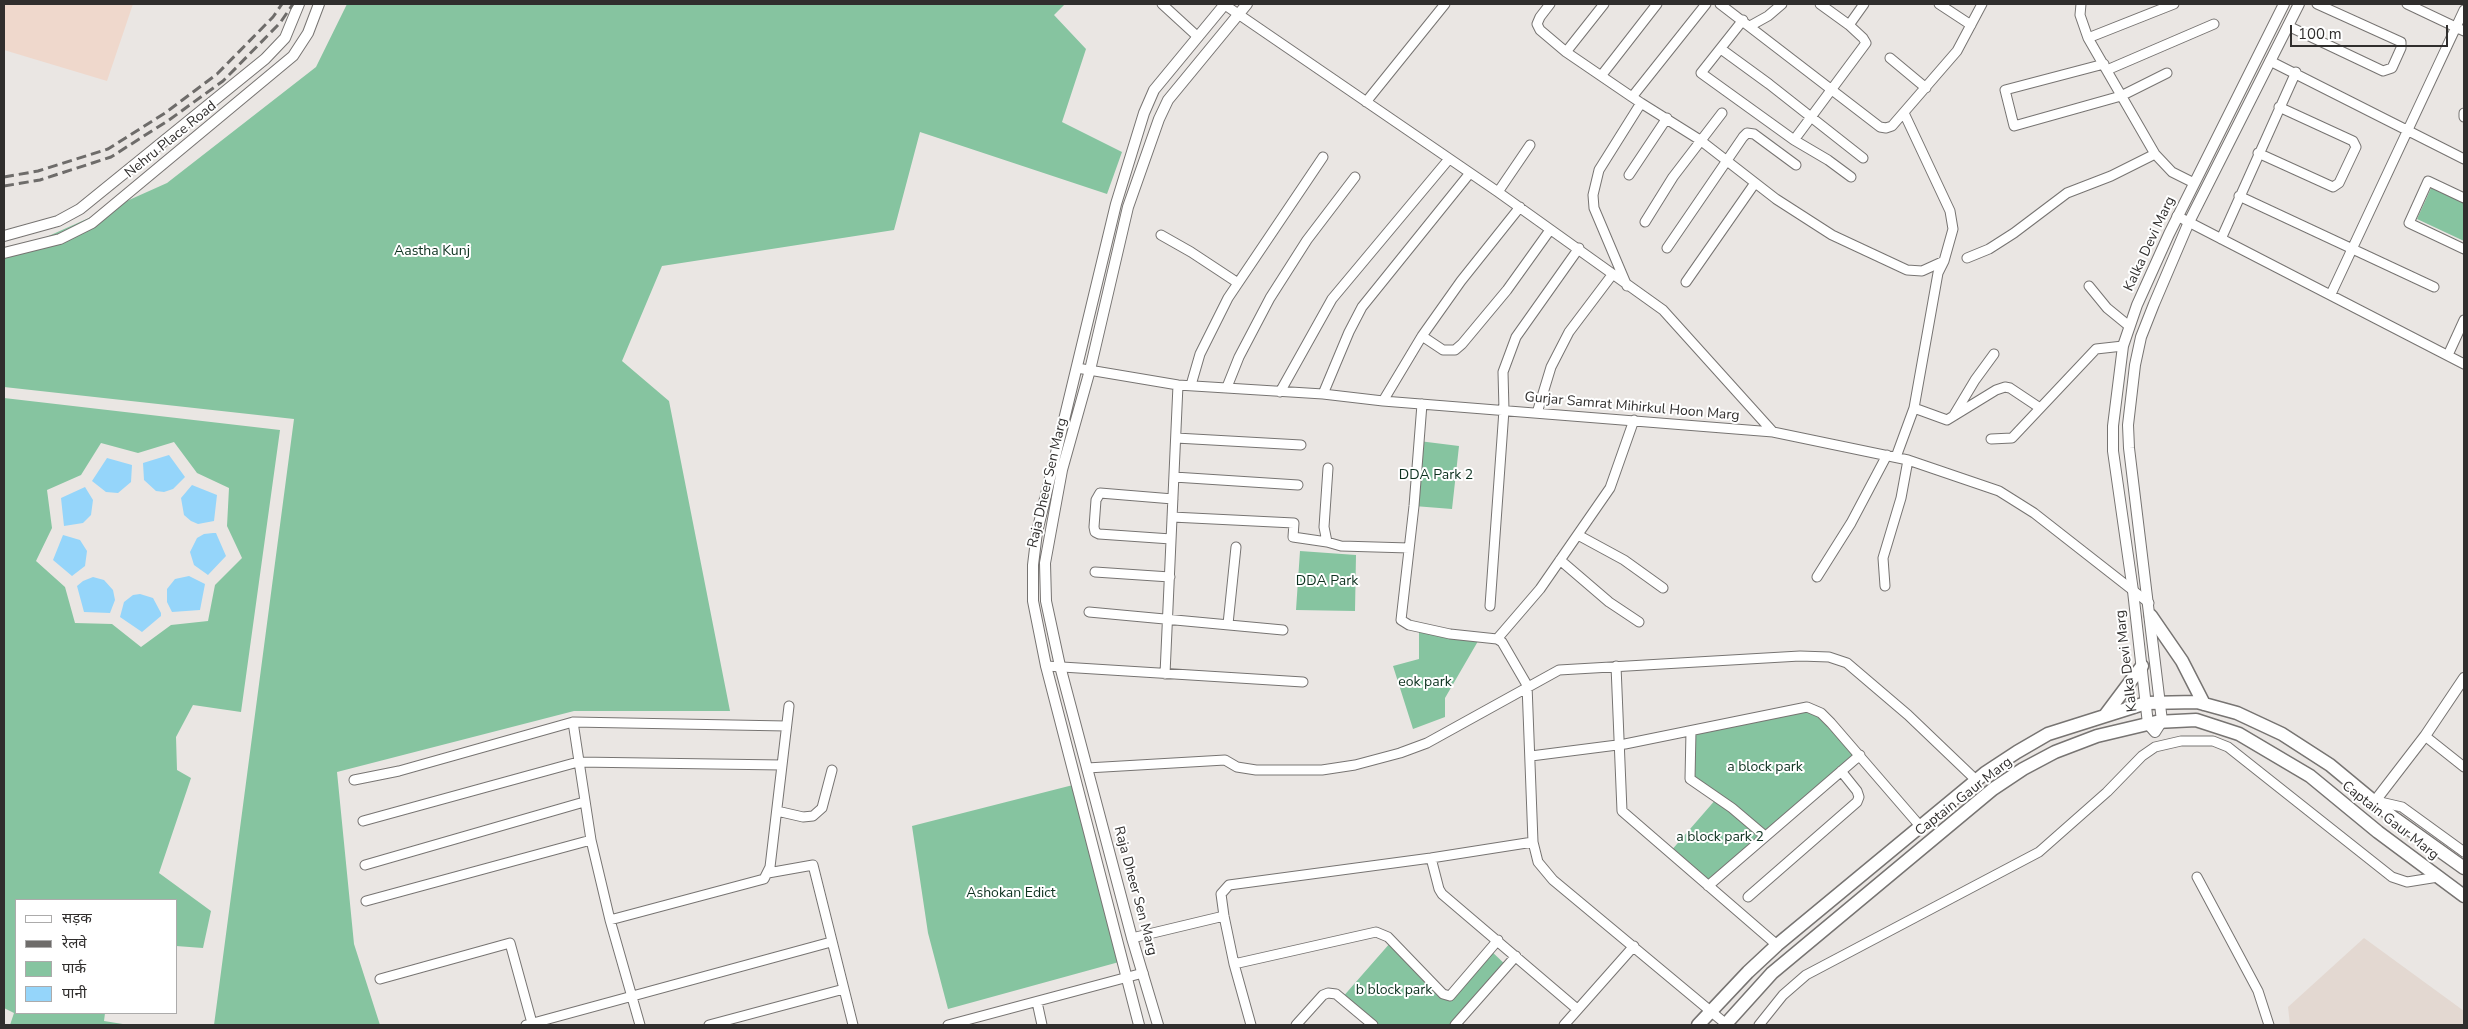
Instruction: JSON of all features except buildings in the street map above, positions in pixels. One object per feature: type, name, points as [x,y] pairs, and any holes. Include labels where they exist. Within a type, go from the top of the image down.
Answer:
[{"type":"main road","points":[[2151,616],[2182,661],[2204,704]]},
{"type":"main road","points":[[2106,714],[2142,666]]},
{"type":"main road","name":"Captain Gaur Marg","points":[[1698,1025],[1748,972],[1777,945],[1976,780],[2017,752],[2048,734],[2106,714],[2146,703],[2204,704],[2237,713],[2282,734],[2330,765],[2394,818],[2464,868]]},
{"type":"main road","name":"Captain Gaur Marg","points":[[1725,1024],[1772,974],[1994,789],[2023,769],[2055,752],[2097,736],[2196,720],[2239,734],[2310,776],[2378,832],[2464,896]]},
{"type":"street","name":"Nehru Place Road","points":[[4,236],[58,221],[80,209],[265,59],[285,38],[299,4]]},
{"type":"street","name":"Nehru Place Road","points":[[4,253],[60,239],[92,223],[293,56],[308,33],[318,4]]},
{"type":"street","points":[[1162,4],[1198,37]]},
{"type":"street","points":[[1225,4],[1237,15],[1579,248],[1612,275],[1663,310],[1773,432]]},
{"type":"street","name":"Raja Dheer Sen Marg","points":[[1139,1025],[1046,666],[1034,600],[1033,565],[1037,532],[1116,204],[1144,113],[1154,90],[1225,4]]},
{"type":"street","name":"Raja Dheer Sen Marg","points":[[1158,1025],[1132,938],[1060,666],[1046,601],[1045,563],[1062,470],[1090,370],[1128,208],[1159,118],[1168,100],[1247,4]]},
{"type":"street","points":[[1366,102],[1445,4]]},
{"type":"street","points":[[1550,4],[1537,24],[1540,30],[1566,52],[1700,140],[1755,184],[1832,235],[1906,270],[1922,271],[1944,261]]},
{"type":"street","points":[[1566,52],[1604,4]]},
{"type":"street","points":[[1601,76],[1657,4]]},
{"type":"street","points":[[1632,97],[1706,4]]},
{"type":"street","points":[[1720,4],[1832,88],[1880,127],[1892,126],[1957,51],[1982,4]]},
{"type":"street","points":[[1782,4],[1768,16],[1747,23],[1721,49],[1701,73],[1794,140],[1828,160],[1851,177]]},
{"type":"street","points":[[1794,140],[1866,43],[1849,25],[1820,4]]},
{"type":"street","points":[[1849,25],[1864,4]]},
{"type":"street","points":[[1939,4],[1971,25]]},
{"type":"street","points":[[2081,4],[2080,15],[2088,38],[2155,154],[2172,172],[2194,183]]},
{"type":"street","points":[[2088,38],[2174,4]]},
{"type":"street","name":"Kalka Devi Marg","points":[[2155,726],[2146,703],[2133,591],[2113,452],[2115,401],[2123,346],[2129,326],[2177,216],[2284,4]]},
{"type":"street","name":"Kalka Devi Marg","points":[[2155,726],[2160,702],[2129,448],[2129,408],[2141,337],[2189,222],[2299,4]]},
{"type":"street","points":[[2288,26],[2383,71],[2392,68],[2401,48],[2401,42],[2317,4]]},
{"type":"street","points":[[2407,4],[2460,29]]},
{"type":"street","points":[[2331,294],[2407,130],[2460,29],[2464,10]]},
{"type":"street","points":[[2167,73],[2121,96],[2014,126],[2005,90],[2106,67],[2214,24]]},
{"type":"street","points":[[1721,49],[1811,116],[1863,158]]},
{"type":"street","points":[[1890,58],[1926,88]]},
{"type":"street","points":[[2270,61],[2296,72],[2464,159]]},
{"type":"street","points":[[2221,239],[2296,72]]},
{"type":"street","points":[[1627,286],[1594,208],[1593,195],[1599,170],[1641,103]]},
{"type":"street","points":[[2258,153],[2332,187],[2340,183],[2356,147],[2353,141],[2279,107]]},
{"type":"street","points":[[1645,222],[1673,177],[1722,113]]},
{"type":"street","points":[[1817,576],[1892,456],[1914,408],[1938,273],[1944,261],[1953,229],[1950,210],[1904,113]]},
{"type":"street","points":[[2464,113],[2462,117],[2464,117]]},
{"type":"street","points":[[1629,175],[1667,118]]},
{"type":"street","points":[[1667,248],[1743,137],[1748,133],[1754,134],[1796,165]]},
{"type":"street","points":[[1498,192],[1530,145]]},
{"type":"street","points":[[1967,258],[1990,249],[2067,193],[2111,176],[2155,154]]},
{"type":"street","points":[[1191,385],[1200,354],[1212,327],[1238,283],[1323,157]]},
{"type":"street","points":[[1280,392],[1332,299],[1449,159]]},
{"type":"street","points":[[1324,394],[1349,332],[1362,307],[1470,173]]},
{"type":"street","points":[[1227,387],[1239,357],[1270,298],[1307,240],[1355,177]]},
{"type":"street","points":[[2464,198],[2428,181],[2409,223],[2464,250]]},
{"type":"street","points":[[1686,282],[1755,184]]},
{"type":"street","points":[[2239,196],[2351,250],[2434,287]]},
{"type":"street","points":[[1383,400],[1422,336],[1461,281],[1520,207]]},
{"type":"street","points":[[2177,216],[2464,364]]},
{"type":"street","points":[[1422,336],[1443,350],[1455,350],[1507,290],[1550,230]]},
{"type":"street","points":[[1161,235],[1238,283]]},
{"type":"street","points":[[1490,606],[1504,410],[1503,372],[1516,337],[1579,248]]},
{"type":"street","points":[[1536,413],[1551,367],[1569,332],[1612,275]]},
{"type":"street","points":[[2089,286],[2107,308],[2129,326]]},
{"type":"street","points":[[2448,355],[2464,320]]},
{"type":"street","points":[[1991,439],[2012,438],[2096,349],[2123,346]]},
{"type":"street","points":[[1953,418],[1975,380],[1994,354]]},
{"type":"street","name":"Gurjar Samrat Mihirkul Hoon Marg","points":[[1077,368],[1178,385],[1324,394],[1422,404],[1773,432],[1892,456],[1999,491],[2034,512],[2149,603]]},
{"type":"street","points":[[1165,674],[1178,385]]},
{"type":"street","points":[[1914,408],[1947,420],[1996,390],[2005,387],[2010,388],[2040,408]]},
{"type":"street","points":[[1422,404],[1401,620],[1410,625],[1450,634],[1497,639],[1502,642],[1527,685],[1533,842],[1534,852],[1545,872],[1725,1024]]},
{"type":"street","points":[[1497,639],[1540,589],[1615,478],[1634,420]]},
{"type":"street","points":[[1176,438],[1300,445]]},
{"type":"street","points":[[1886,586],[1883,558],[1901,498],[1908,460]]},
{"type":"street","points":[[1326,542],[1324,526],[1328,468]]},
{"type":"street","points":[[1174,477],[1298,485]]},
{"type":"street","points":[[1171,539],[1099,534],[1095,532],[1094,527],[1096,500],[1100,493],[1173,499]]},
{"type":"street","points":[[1172,516],[1294,523],[1292,537],[1341,546],[1409,548]]},
{"type":"street","points":[[1578,535],[1624,560],[1663,588]]},
{"type":"street","points":[[1228,624],[1236,546]]},
{"type":"street","points":[[1560,560],[1609,602],[1639,622]]},
{"type":"street","points":[[1095,572],[1170,577]]},
{"type":"street","points":[[1089,612],[1283,630]]},
{"type":"street","points":[[1087,768],[1225,760],[1237,767],[1256,770],[1322,770],[1354,765],[1392,756],[1427,743],[1527,685],[1559,670],[1800,656],[1829,657],[1848,663],[1908,715],[1976,780]]},
{"type":"street","points":[[1046,666],[1303,682]]},
{"type":"street","points":[[1616,666],[1622,811],[1777,945]]},
{"type":"street","points":[[2464,678],[2425,736],[2375,801],[2402,807],[2464,852]]},
{"type":"street","points":[[610,920],[764,879],[768,873],[789,706]]},
{"type":"street","points":[[1531,756],[1619,745],[1807,707],[1821,713],[1860,755],[1920,826]]},
{"type":"street","points":[[354,780],[399,771],[573,722],[786,726]]},
{"type":"street","points":[[573,722],[591,840],[610,920],[640,1025]]},
{"type":"street","points":[[2155,726],[2155,748]]},
{"type":"street","points":[[1691,731],[1690,779],[1732,808],[1766,836]]},
{"type":"street","points":[[2425,736],[2464,767]]},
{"type":"street","points":[[1759,1025],[1783,995],[1806,975],[2039,852],[2107,792],[2142,756],[2155,748],[2182,741],[2213,740],[2228,747],[2392,877],[2407,882],[2438,877]]},
{"type":"street","points":[[1708,886],[1860,755]]},
{"type":"street","points":[[363,821],[578,762],[782,765]]},
{"type":"street","points":[[776,811],[803,817],[813,816],[822,808],[832,770]]},
{"type":"street","points":[[1748,897],[1857,802],[1859,797],[1857,791],[1841,771]]},
{"type":"street","points":[[365,865],[584,802]]},
{"type":"street","points":[[366,901],[591,840]]},
{"type":"street","points":[[1251,1025],[1234,964],[1224,916],[1222,894],[1224,889],[1233,884],[1431,858],[1533,842]]},
{"type":"street","points":[[1431,858],[1442,894],[1577,1009]]},
{"type":"street","points":[[768,873],[813,865],[853,1025]]},
{"type":"street","points":[[2197,878],[2258,992],[2269,1025]]},
{"type":"street","points":[[1132,938],[1224,916]]},
{"type":"street","points":[[1234,964],[1376,932],[1388,937],[1443,994],[1450,996],[1498,940]]},
{"type":"street","points":[[380,979],[510,943],[529,1024],[831,942]]},
{"type":"street","points":[[1564,1025],[1634,946]]},
{"type":"street","points":[[1455,1025],[1516,956]]},
{"type":"street","points":[[948,1025],[1143,973]]},
{"type":"street","points":[[709,1025],[844,988]]},
{"type":"street","points":[[1296,1025],[1322,995],[1328,992],[1336,994],[1372,1025]]},
{"type":"street","points":[[1037,1002],[1042,1025]]},
{"type":"shaded area","points":[[4,4],[133,4],[107,81],[4,50]]},
{"type":"shaded area","points":[[2364,938],[2464,1011],[2464,1025],[2290,1025],[2288,1007]]},
{"type":"green space","name":"Aastha Kunj","points":[[347,4],[1065,4],[1054,15],[1086,49],[1062,122],[1122,152],[1107,194],[920,132],[894,230],[662,266],[622,361],[669,401],[730,711],[574,711],[337,772],[354,944],[380,1025],[214,1025],[294,419],[4,387],[4,256],[167,183],[316,67]]},
{"type":"green space","points":[[2432,186],[2464,201],[2464,241],[2417,219]]},
{"type":"green space","points":[[4,398],[280,430],[241,712],[193,705],[176,737],[177,770],[191,778],[159,873],[211,911],[203,948],[178,946],[178,899],[15,899],[15,1014],[105,1014],[104,1021],[129,1025],[10,1025],[14,1013],[4,1008]],"holes":[[[174,442],[197,473],[229,488],[227,526],[242,558],[215,585],[208,621],[171,625],[141,647],[112,624],[75,623],[65,587],[36,561],[52,528],[47,490],[81,475],[101,443],[138,453]]]},
{"type":"green space","name":"DDA Park 2","points":[[1419,441],[1459,446],[1452,509],[1414,506]]},
{"type":"green space","name":"DDA Park","points":[[1300,551],[1356,555],[1355,611],[1296,610]]},
{"type":"green space","name":"eok park","points":[[1419,627],[1481,636],[1445,698],[1445,717],[1413,729],[1393,666],[1419,659]]},
{"type":"green space","name":"a block park","points":[[1807,707],[1821,713],[1860,755],[1708,886],[1670,852],[1717,798],[1690,779],[1691,731]]},
{"type":"green space","name":"Ashokan Edict","points":[[1073,785],[1119,962],[948,1009],[928,933],[912,826]]},
{"type":"green space","name":"b block park","points":[[1391,942],[1449,995],[1489,949],[1509,968],[1459,1025],[1374,1025],[1341,999]]},
{"type":"water","points":[[169,455],[185,477],[173,489],[164,492],[156,491],[144,480],[143,463]]},
{"type":"water","points":[[107,458],[132,465],[131,482],[118,493],[106,492],[92,481]]},
{"type":"water","points":[[192,485],[217,495],[214,521],[198,524],[184,515],[181,498]]},
{"type":"water","points":[[85,487],[93,500],[91,515],[83,523],[64,526],[61,498]]},
{"type":"water","points":[[216,533],[226,556],[208,575],[194,565],[190,552],[197,538],[204,534]]},
{"type":"water","points":[[63,535],[80,540],[87,551],[85,566],[72,576],[53,560]]},
{"type":"water","points":[[189,576],[205,584],[200,610],[172,612],[167,602],[167,589],[175,579]]},
{"type":"water","points":[[93,577],[104,580],[113,590],[115,600],[110,613],[84,612],[77,586]]},
{"type":"water","points":[[140,594],[153,598],[161,613],[161,616],[142,632],[120,617],[124,602],[133,595]]},
{"type":"railway","points":[[4,177],[38,171],[108,149],[165,113],[217,74],[273,17],[282,4]]},
{"type":"railway","points":[[4,186],[40,180],[111,157],[169,120],[223,81],[280,23],[293,4]]},
{"type":"park label","name":"a block park 2","points":[[1720,838]]}]
